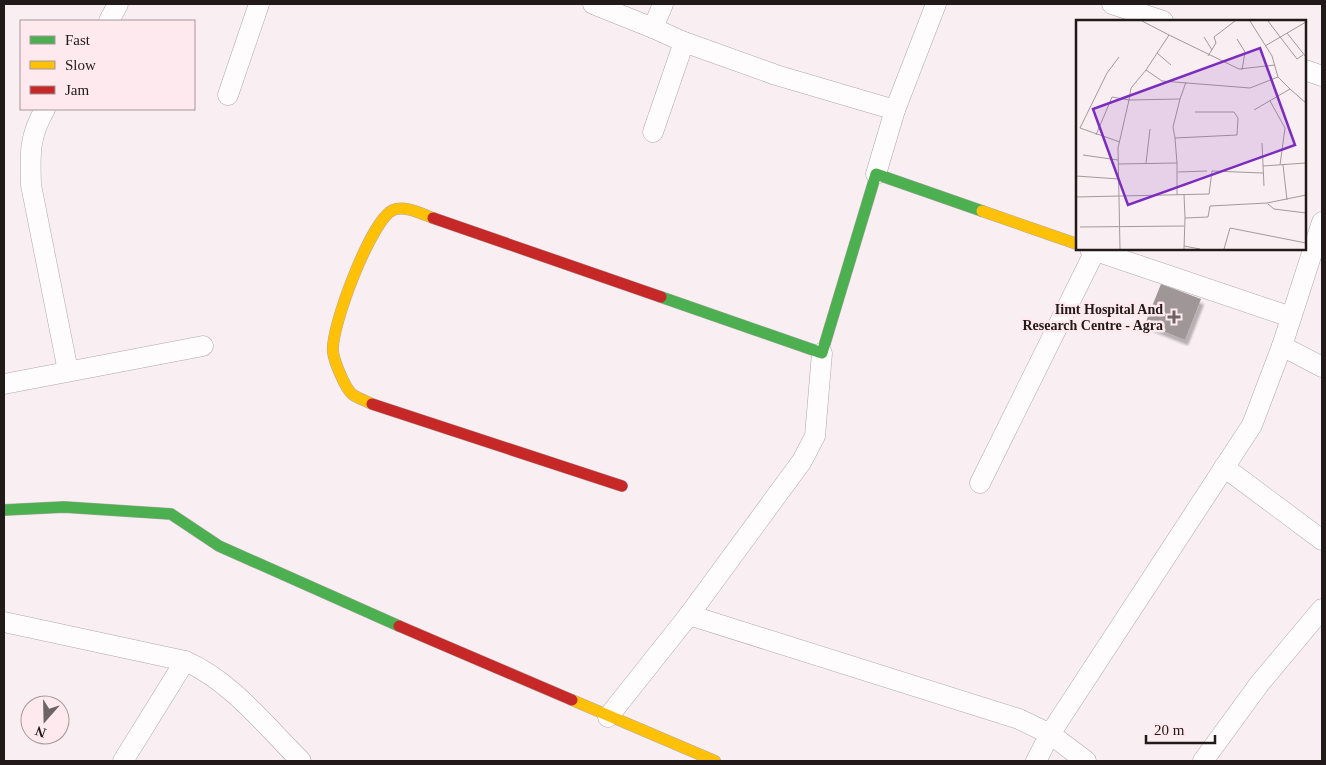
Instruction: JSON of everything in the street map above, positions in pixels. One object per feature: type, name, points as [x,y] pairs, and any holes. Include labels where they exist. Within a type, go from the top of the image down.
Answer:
[{"type":"street","points":[[110,20],[118,4]]},
{"type":"street","points":[[228,95],[259,4]]},
{"type":"street","points":[[593,4],[684,42],[776,75],[895,110]]},
{"type":"street","points":[[653,28],[662,4]]},
{"type":"street","points":[[608,717],[689,615],[802,461],[815,436],[822,354],[895,110],[936,4]]},
{"type":"street","points":[[1112,4],[1160,20]]},
{"type":"street","points":[[653,132],[684,42]]},
{"type":"street","points":[[1306,70],[1322,76]]},
{"type":"street","points":[[44,110],[37,123],[31,141],[31,184],[68,371]]},
{"type":"street","points":[[876,174],[1076,244]]},
{"type":"street","points":[[622,486],[372,404],[348,390],[338,369],[333,352],[334,334],[345,298],[362,257],[388,214],[397,209],[409,210],[822,354]]},
{"type":"street","points":[[1036,761],[1050,734],[1252,425],[1282,346],[1322,222]]},
{"type":"street","points":[[980,483],[1086,250]]},
{"type":"street","points":[[1093,250],[1291,317]]},
{"type":"street","points":[[4,384],[203,346]]},
{"type":"street","points":[[1282,346],[1322,367]]},
{"type":"street","points":[[1224,467],[1322,540]]},
{"type":"street","points":[[4,510],[64,507],[171,514],[214,543],[243,557],[608,717],[715,761]]},
{"type":"street","points":[[1203,761],[1260,682],[1322,609]]},
{"type":"street","points":[[689,615],[1019,719],[1050,734],[1086,761]]},
{"type":"street","points":[[4,622],[185,661],[205,671],[222,684],[246,705],[301,761]]},
{"type":"street","points":[[123,761],[185,661]]},
{"type":"building","points":[[1161,284],[1201,299],[1185,340],[1145,324]]},
{"type":"traffic: fast","points":[[661,297],[822,353],[876,174],[982,211]]},
{"type":"traffic: fast","points":[[4,510],[64,507],[171,514],[219,546],[399,626]]},
{"type":"traffic: slow","points":[[372,404],[356,397],[349,391],[340,374],[334,356],[334,340],[345,300],[364,253],[384,218],[393,210],[398,209],[413,211],[433,218]]},
{"type":"traffic: slow","points":[[982,211],[1076,244]]},
{"type":"traffic: slow","points":[[572,700],[715,761]]},
{"type":"traffic: jam","points":[[433,218],[661,297]]},
{"type":"traffic: jam","points":[[372,404],[622,486]]},
{"type":"traffic: jam","points":[[399,626],[572,700]]},
{"type":"place","name":"Iimt Hospital And Research Centre - Agra","points":[[1174,317]]}]
